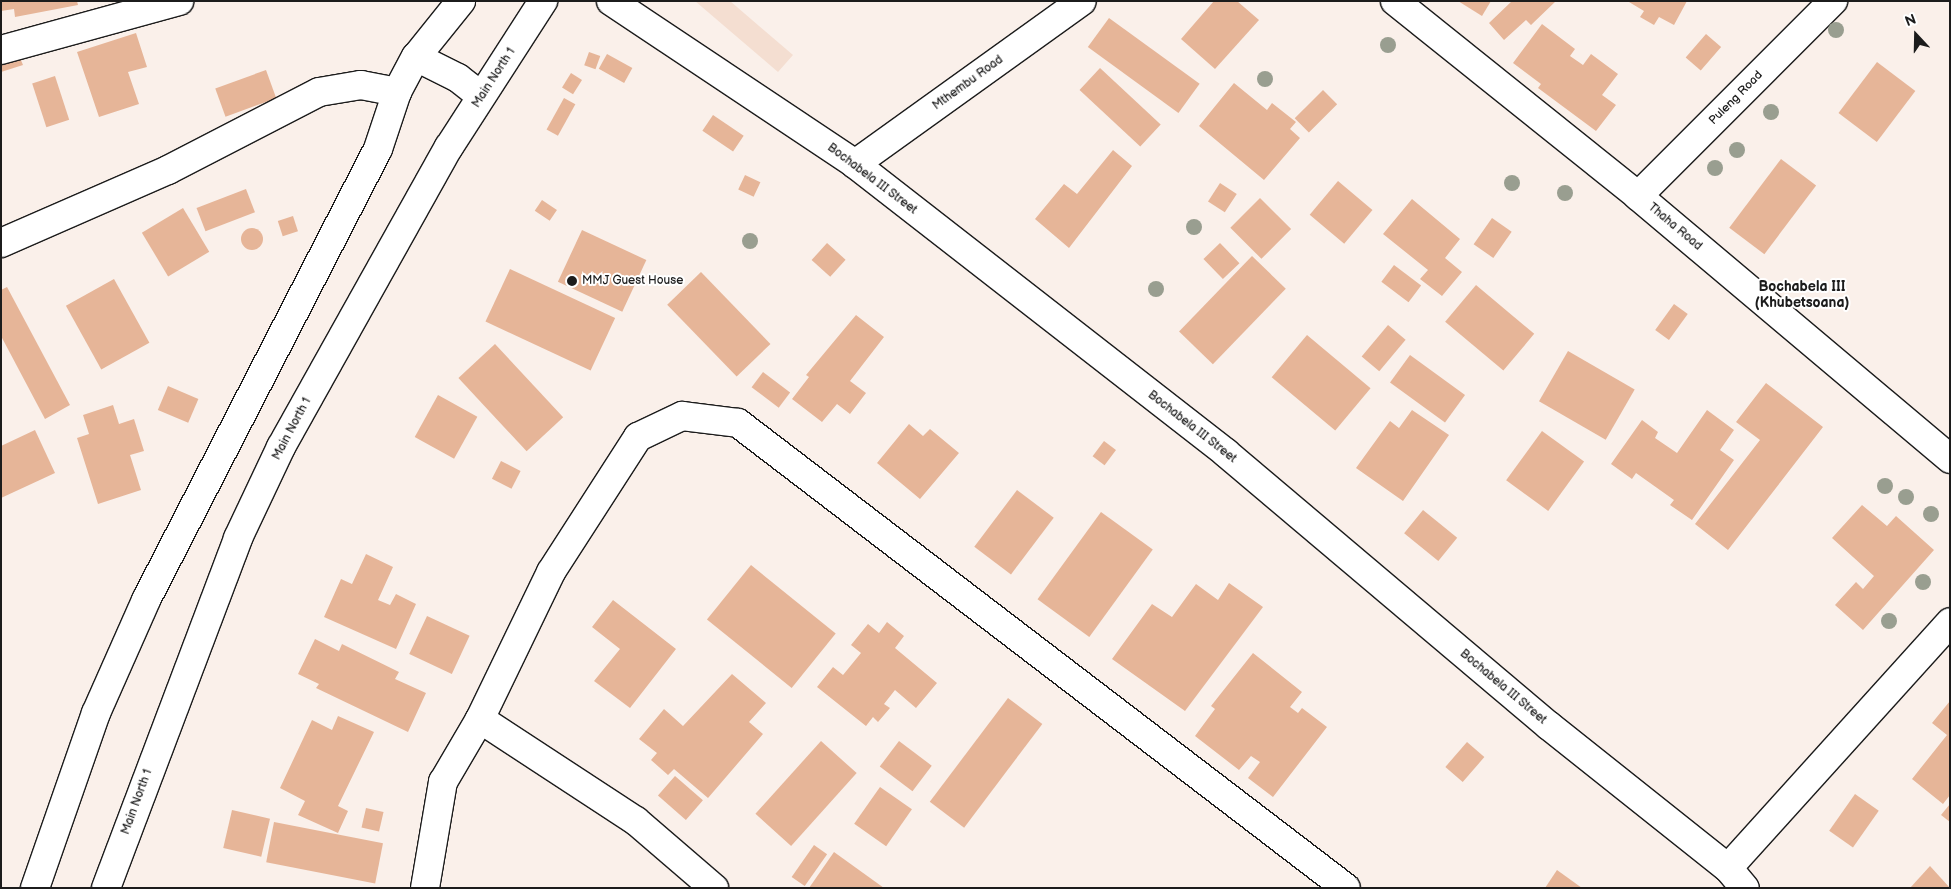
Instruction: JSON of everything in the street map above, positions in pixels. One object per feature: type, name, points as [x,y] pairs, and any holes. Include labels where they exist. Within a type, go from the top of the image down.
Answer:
[{"type":"street","points":[[1,50],[179,1]]},
{"type":"street","points":[[35,888],[96,714],[146,600],[378,149],[396,92],[416,57],[461,1]]},
{"type":"street","name":"Main North 1","points":[[106,888],[238,538],[286,438],[449,147],[543,1]]},
{"type":"street","name":"Bochabela III Street","points":[[611,1],[855,164],[1226,453],[1548,725],[1736,878]]},
{"type":"street","name":"Mthembu Road","points":[[855,164],[1082,1]]},
{"type":"street","name":"Thaha Road","points":[[1395,1],[1638,196],[1950,459]]},
{"type":"street","name":"Puleng Road","points":[[1638,196],[1833,1]]},
{"type":"street","points":[[416,57],[458,78],[481,96]]},
{"type":"street","points":[[1,243],[168,170],[319,92],[361,85],[396,92]]},
{"type":"street","points":[[425,888],[443,782],[480,720],[551,572],[638,436],[682,416],[738,423],[1346,888]]},
{"type":"street","points":[[1736,878],[1948,628]]},
{"type":"street","points":[[480,720],[636,821],[714,888]]},
{"type":"shaded area","points":[[695,1],[730,1],[793,55],[778,72]]},
{"type":"building","points":[[1,1],[77,1],[78,5],[15,17],[14,9],[1,11]]},
{"type":"building","points":[[1214,1],[1237,1],[1259,20],[1215,69],[1181,39]]},
{"type":"building","points":[[1458,1],[1491,1],[1482,16]]},
{"type":"building","points":[[1512,1],[1556,1],[1531,25],[1526,20],[1504,40],[1489,23]]},
{"type":"building","points":[[1687,1],[1674,25],[1659,17],[1654,25],[1640,17],[1644,11],[1629,2]]},
{"type":"building","points":[[1109,18],[1200,84],[1178,113],[1088,47]]},
{"type":"building","points":[[1542,24],[1575,49],[1570,56],[1583,65],[1591,54],[1618,74],[1602,95],[1616,105],[1596,131],[1538,88],[1541,84],[1513,63]]},
{"type":"building","points":[[136,33],[147,67],[128,72],[139,104],[99,117],[77,52]]},
{"type":"building","points":[[1706,34],[1721,47],[1701,71],[1686,57]]},
{"type":"building","points":[[589,52],[600,56],[595,69],[584,65]]},
{"type":"building","points":[[18,53],[23,65],[1,72],[1,59]]},
{"type":"building","points":[[607,54],[632,68],[624,83],[599,69]]},
{"type":"building","points":[[1877,62],[1915,91],[1877,142],[1838,113]]},
{"type":"building","points":[[1100,68],[1161,125],[1140,147],[1080,90]]},
{"type":"building","points":[[266,70],[276,98],[226,117],[215,88]]},
{"type":"building","points":[[571,73],[582,80],[573,94],[562,87]]},
{"type":"building","points":[[55,76],[69,120],[46,127],[32,83]]},
{"type":"building","points":[[1234,83],[1267,110],[1272,103],[1296,122],[1290,129],[1300,138],[1264,180],[1199,126]]},
{"type":"building","points":[[1323,90],[1337,104],[1309,132],[1295,118]]},
{"type":"building","points":[[564,98],[575,104],[558,136],[547,129]]},
{"type":"building","points":[[713,115],[744,136],[733,151],[702,131]]},
{"type":"building","points":[[1113,150],[1132,166],[1069,248],[1035,219],[1064,184],[1077,194]]},
{"type":"building","points":[[1781,159],[1816,185],[1764,254],[1729,228]]},
{"type":"building","points":[[745,175],[760,182],[754,197],[738,190]]},
{"type":"building","points":[[1338,181],[1372,210],[1344,244],[1310,215]]},
{"type":"building","points":[[1220,183],[1237,194],[1225,212],[1208,201]]},
{"type":"building","points":[[246,189],[255,212],[205,231],[197,208]]},
{"type":"building","points":[[1260,198],[1291,229],[1261,259],[1230,228]]},
{"type":"building","points":[[1412,199],[1460,239],[1445,258],[1462,272],[1442,296],[1420,279],[1428,270],[1383,234]]},
{"type":"building","points":[[542,200],[557,210],[550,221],[535,211]]},
{"type":"building","points":[[183,208],[209,252],[168,276],[142,233]]},
{"type":"building","points":[[293,216],[298,231],[283,236],[278,221]]},
{"type":"building","points":[[1492,218],[1512,232],[1493,258],[1474,244]]},
{"type":"building","points":[[252,228],[260,231],[263,239],[260,247],[252,250],[244,247],[241,239],[244,231]]},
{"type":"building","points":[[582,230],[646,260],[622,312],[558,282]]},
{"type":"building","points":[[827,243],[846,260],[830,277],[812,260]]},
{"type":"building","points":[[1220,243],[1239,263],[1223,279],[1203,259]]},
{"type":"building","points":[[1252,256],[1286,289],[1213,364],[1179,332]]},
{"type":"building","points":[[1394,265],[1421,285],[1409,302],[1381,282]]},
{"type":"building","points":[[510,269],[615,318],[591,371],[485,322]]},
{"type":"building","points":[[701,272],[770,344],[737,377],[667,305]]},
{"type":"building","points":[[114,279],[149,343],[101,370],[66,306]]},
{"type":"building","points":[[1476,285],[1534,334],[1503,371],[1445,322]]},
{"type":"building","points":[[7,287],[70,405],[45,419],[1,336],[1,290]]},
{"type":"building","points":[[1674,304],[1688,314],[1669,340],[1655,330]]},
{"type":"building","points":[[856,315],[884,337],[850,381],[866,393],[850,414],[837,404],[822,422],[792,399],[809,377],[806,375]]},
{"type":"building","points":[[1388,325],[1406,340],[1379,371],[1362,356]]},
{"type":"building","points":[[1307,335],[1371,388],[1335,430],[1272,377]]},
{"type":"building","points":[[495,344],[563,417],[527,451],[458,378]]},
{"type":"building","points":[[1568,351],[1635,390],[1606,440],[1539,401]]},
{"type":"building","points":[[1410,355],[1465,395],[1445,422],[1390,383]]},
{"type":"building","points":[[763,372],[790,392],[779,408],[752,387]]},
{"type":"building","points":[[1766,383],[1823,427],[1728,550],[1695,524],[1760,440],[1736,422]]},
{"type":"building","points":[[168,386],[198,399],[188,423],[158,410]]},
{"type":"building","points":[[438,395],[477,417],[454,459],[415,437]]},
{"type":"building","points":[[113,405],[119,424],[134,419],[144,451],[130,455],[141,490],[98,504],[77,438],[89,434],[83,415]]},
{"type":"building","points":[[1412,410],[1449,435],[1403,501],[1356,468],[1390,421],[1399,428]]},
{"type":"building","points":[[1707,410],[1734,430],[1720,450],[1734,460],[1692,520],[1670,505],[1674,500],[1636,473],[1632,479],[1611,464],[1642,420],[1658,432],[1655,438],[1677,453]]},
{"type":"building","points":[[909,424],[923,436],[930,429],[959,453],[920,499],[877,463]]},
{"type":"building","points":[[35,430],[55,473],[1,498],[1,446]]},
{"type":"building","points":[[1542,431],[1584,462],[1548,511],[1506,480]]},
{"type":"building","points":[[1104,441],[1116,450],[1105,465],[1093,456]]},
{"type":"building","points":[[501,461],[521,471],[512,489],[492,479]]},
{"type":"building","points":[[1017,490],[1054,518],[1011,574],[974,547]]},
{"type":"building","points":[[1862,505],[1887,526],[1896,516],[1934,550],[1863,630],[1835,605],[1856,582],[1863,589],[1874,576],[1832,538]]},
{"type":"building","points":[[1423,510],[1457,538],[1438,561],[1404,533]]},
{"type":"building","points":[[1101,512],[1153,550],[1089,637],[1038,599]]},
{"type":"building","points":[[366,554],[393,567],[378,600],[390,605],[396,594],[416,604],[396,649],[324,617],[341,579],[352,584]]},
{"type":"building","points":[[751,565],[836,634],[792,688],[707,619]]},
{"type":"building","points":[[1229,583],[1263,607],[1185,711],[1112,659],[1152,604],[1172,617],[1196,584],[1218,600]]},
{"type":"building","points":[[613,600],[676,649],[630,708],[594,681],[620,649],[592,627]]},
{"type":"building","points":[[427,616],[470,636],[452,674],[409,654]]},
{"type":"building","points":[[887,622],[904,636],[895,648],[937,683],[916,708],[895,690],[884,704],[890,708],[878,722],[873,717],[866,726],[817,687],[833,667],[843,675],[861,653],[851,645],[868,624],[879,633]]},
{"type":"building","points":[[315,639],[339,651],[342,644],[399,672],[395,679],[426,693],[408,732],[316,688],[319,684],[298,674]]},
{"type":"building","points":[[1253,653],[1302,692],[1290,707],[1298,713],[1302,708],[1327,727],[1273,797],[1248,778],[1260,762],[1251,756],[1239,770],[1195,736],[1215,709],[1211,706]]},
{"type":"building","points":[[732,674],[766,703],[749,722],[763,734],[708,798],[674,769],[668,775],[651,760],[657,753],[639,739],[664,709],[683,726]]},
{"type":"building","points":[[1008,698],[1042,724],[964,828],[930,802]]},
{"type":"building","points":[[1950,701],[1950,795],[1943,804],[1912,779],[1947,735],[1932,723]]},
{"type":"building","points":[[338,716],[374,732],[338,806],[348,811],[338,833],[298,815],[305,801],[280,788],[312,720],[332,730]]},
{"type":"building","points":[[821,741],[857,773],[791,846],[755,814]]},
{"type":"building","points":[[899,741],[932,766],[912,791],[880,767]]},
{"type":"building","points":[[1467,742],[1484,757],[1463,782],[1445,767]]},
{"type":"building","points":[[675,776],[703,800],[686,820],[658,796]]},
{"type":"building","points":[[880,787],[912,809],[886,846],[854,824]]},
{"type":"building","points":[[1855,794],[1879,811],[1853,847],[1829,831]]},
{"type":"building","points":[[1950,804],[1950,822],[1941,815]]},
{"type":"building","points":[[366,808],[384,812],[379,832],[362,827]]},
{"type":"building","points":[[232,810],[270,819],[261,857],[223,848]]},
{"type":"building","points":[[274,822],[383,843],[375,883],[266,862]]},
{"type":"building","points":[[814,845],[827,854],[805,886],[792,877]]},
{"type":"building","points":[[834,852],[884,888],[809,888]]},
{"type":"building","points":[[1930,866],[1950,888],[1910,888]]},
{"type":"building","points":[[1557,870],[1582,888],[1545,888]]},
{"type":"place","name":"MMJ Guest House","points":[[572,281]]},
{"type":"district","name":"Bochabela III (Khubetsoana)","points":[[1802,296]]}]
